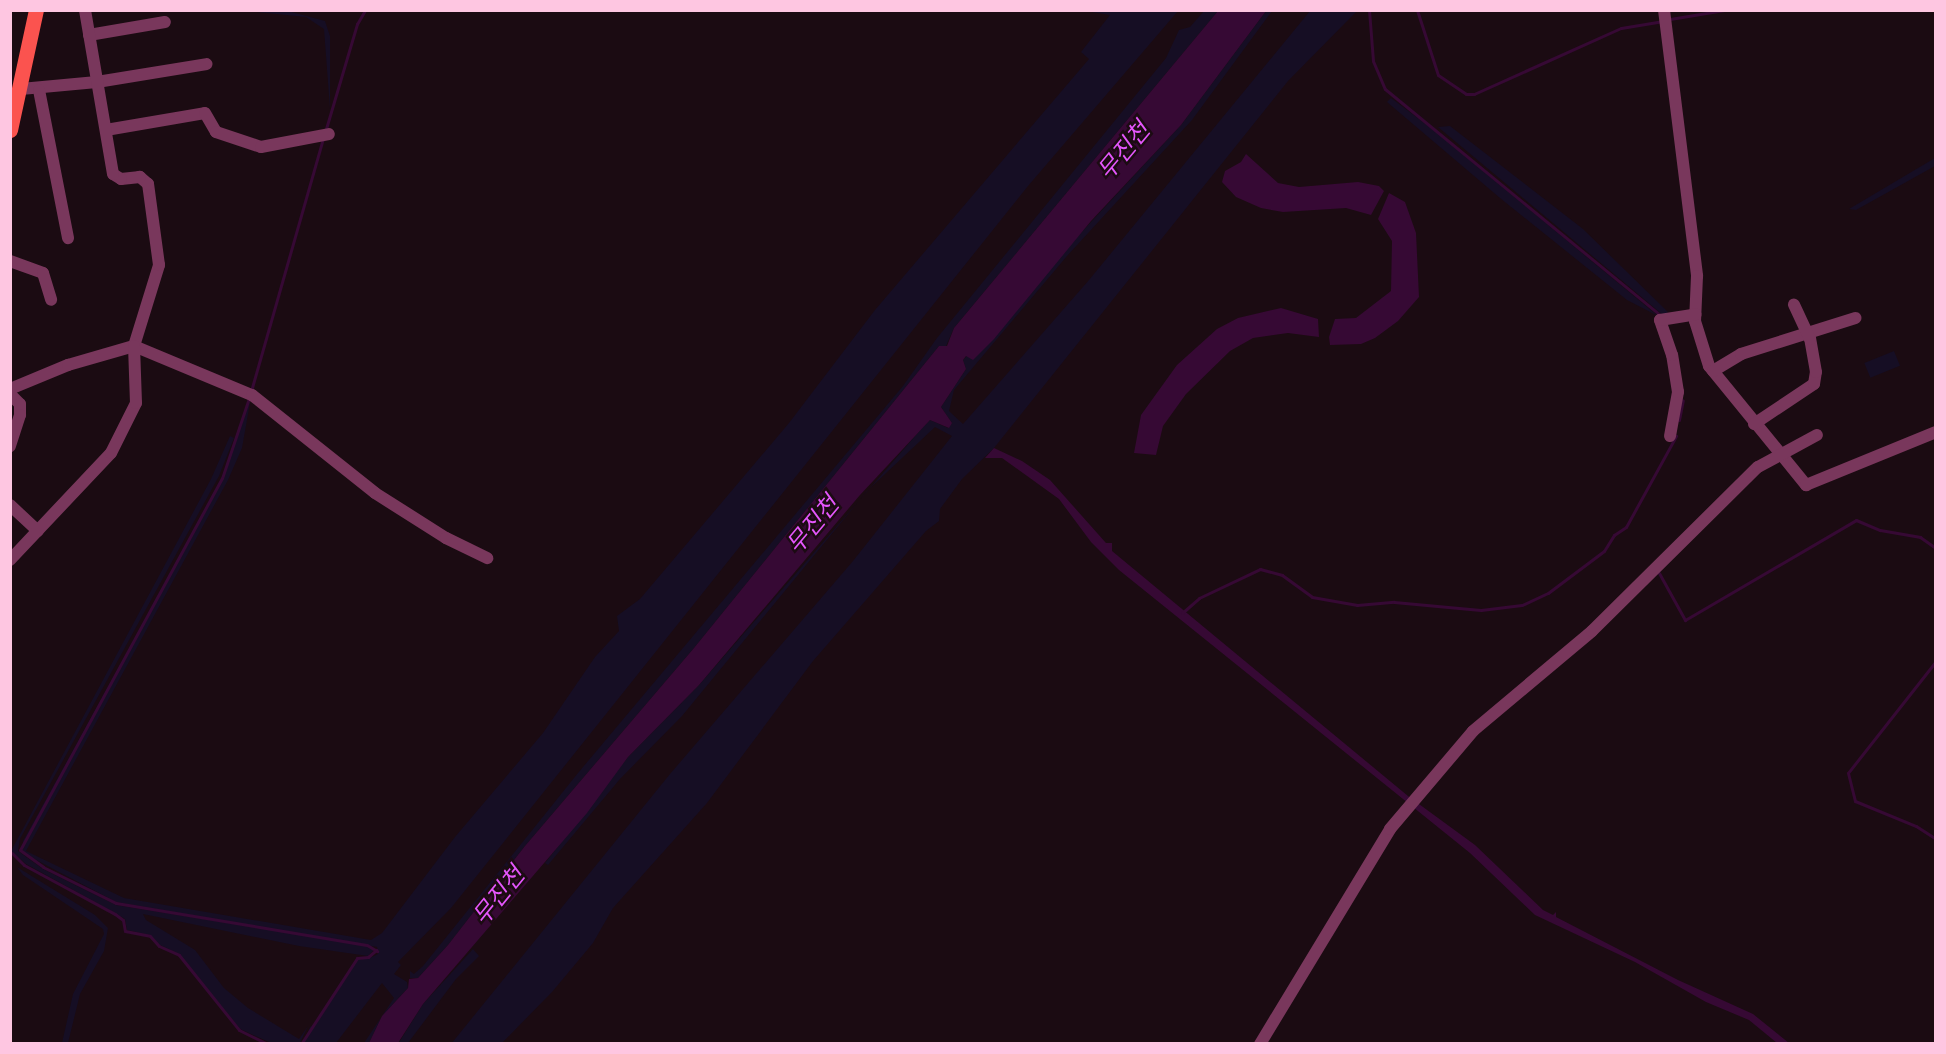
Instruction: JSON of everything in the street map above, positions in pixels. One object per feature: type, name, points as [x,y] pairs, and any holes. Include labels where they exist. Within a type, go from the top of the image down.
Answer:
[{"type":"main road","points":[[10,130],[36,10]]},
{"type":"street","points":[[10,560],[111,453],[125,430],[136,403],[138,384],[134,346],[159,265],[159,251],[148,184],[140,177],[121,179],[113,174],[85,10]]},
{"type":"street","points":[[1665,17],[1697,276],[1696,314],[1702,353],[1713,372],[1806,485],[1935,432]]},
{"type":"street","points":[[88,35],[165,22]]},
{"type":"street","points":[[17,95],[207,64]]},
{"type":"street","points":[[39,90],[68,238]]},
{"type":"street","points":[[106,130],[206,113],[216,132],[261,147],[324,134]]},
{"type":"street","points":[[10,261],[43,273],[51,300]]},
{"type":"street","points":[[1754,424],[1814,384],[1815,363],[1807,331],[1794,305]]},
{"type":"street","points":[[1670,436],[1678,393],[1663,318],[1696,314]]},
{"type":"street","points":[[1713,372],[1741,354],[1807,331],[1855,318]]},
{"type":"street","points":[[10,389],[79,362],[134,346],[249,393],[375,493],[446,538],[487,558]]},
{"type":"street","points":[[10,394],[20,404],[20,415],[10,446]]},
{"type":"street","points":[[1260,1044],[1390,829],[1473,731],[1592,630],[1758,467],[1817,435]]},
{"type":"street","points":[[10,505],[38,531]]},
{"type":"shaded area","points":[[247,11],[288,11],[325,21],[330,36],[330,109],[324,29],[306,17]]},
{"type":"shaded area","points":[[1086,11],[1178,11],[1028,186],[451,908],[398,962],[401,965],[394,974],[407,982],[408,988],[382,1016],[394,998],[382,983],[336,1043],[303,1043],[310,1027],[316,1024],[358,959],[378,954],[377,947],[116,902],[23,853],[23,841],[223,478],[251,397],[242,448],[228,480],[26,851],[124,898],[371,940],[382,933],[455,837],[543,733],[595,657],[619,631],[617,616],[640,599],[789,423],[875,310],[1089,59],[1081,52],[1110,15]]},
{"type":"shaded area","points":[[1204,11],[1218,11],[954,328],[946,346],[939,346],[694,648],[525,846],[448,945],[418,978],[410,978],[410,971],[414,974],[423,966],[578,773],[903,386],[937,338],[1166,58],[1179,30],[1190,27]]},
{"type":"shaded area","points":[[1266,11],[1272,11],[1192,120],[1067,256],[954,390],[949,411],[963,424],[1089,280],[1310,11],[1357,11],[1288,81],[994,448],[962,479],[940,509],[939,521],[926,531],[813,661],[707,803],[613,908],[593,943],[552,992],[502,1043],[451,1044],[670,774],[853,561],[952,436],[935,427],[869,489],[930,420],[948,428],[952,423],[941,407],[966,369],[963,360],[1181,125]]},
{"type":"shaded area","points":[[1391,98],[1435,131],[1658,316],[1627,300],[1500,198],[1387,102]]},
{"type":"shaded area","points":[[1450,126],[1583,229],[1668,312],[1663,315],[1438,127]]},
{"type":"shaded area","points":[[1935,158],[1935,166],[1856,210],[1849,209]]},
{"type":"shaded area","points":[[1894,351],[1900,366],[1870,378],[1864,363]]},
{"type":"shaded area","points":[[230,436],[234,438],[219,476],[20,839],[18,851],[43,869],[116,905],[366,945],[374,950],[368,956],[299,946],[143,914],[146,920],[195,950],[224,988],[248,1008],[299,1039],[308,1026],[300,1043],[271,1043],[240,1029],[179,954],[156,943],[150,935],[127,930],[125,919],[26,864],[11,851],[211,479]]},
{"type":"shaded area","points":[[859,500],[682,716],[620,779],[548,865],[545,863],[628,757],[699,685]]},
{"type":"shaded area","points":[[17,867],[95,915],[108,928],[104,951],[80,994],[68,1043],[62,1043],[73,994],[104,934],[103,929],[23,875]]},
{"type":"shaded area","points":[[473,949],[479,956],[456,979],[408,1043],[398,1044],[423,1004]]},
{"type":"shaded area","points":[[382,1016],[369,1043],[364,1043]]},
{"type":"water","name":"무진천","points":[[1218,11],[1266,11],[1181,125],[1091,221],[994,339],[973,360],[966,356],[963,360],[966,369],[941,407],[952,423],[949,428],[930,420],[860,495],[699,685],[628,757],[587,813],[423,1004],[398,1043],[369,1043],[382,1016],[408,988],[409,979],[418,978],[448,945],[525,846],[694,648],[939,346],[947,346],[954,328]]},
{"type":"water","points":[[1246,154],[1278,183],[1299,187],[1358,182],[1379,186],[1384,191],[1371,215],[1346,208],[1283,212],[1261,208],[1236,197],[1222,182],[1225,171],[1241,162]]},
{"type":"water","points":[[1389,193],[1405,202],[1416,233],[1419,297],[1398,321],[1375,338],[1361,344],[1330,345],[1329,337],[1335,319],[1356,318],[1391,291],[1392,241],[1378,219]]},
{"type":"water","points":[[1281,308],[1318,319],[1319,337],[1288,333],[1253,338],[1230,351],[1186,394],[1163,426],[1156,455],[1134,453],[1141,415],[1177,365],[1217,329],[1238,318]]},
{"type":"water","points":[[994,448],[1022,461],[1050,480],[1106,543],[1112,543],[1112,551],[1408,796],[1475,845],[1543,910],[1553,915],[1556,912],[1556,917],[1678,980],[1753,1014],[1789,1043],[1777,1043],[1749,1020],[1706,1002],[1635,962],[1535,915],[1470,853],[1119,570],[1091,542],[1059,499],[1002,458],[985,458]]},
{"type":"waterway","points":[[325,132],[357,24],[365,10]]},
{"type":"waterway","points":[[1369,10],[1373,61],[1385,89],[1661,316]]},
{"type":"waterway","points":[[1417,10],[1438,75],[1466,94],[1474,94],[1621,28],[1663,21]]},
{"type":"waterway","points":[[1670,19],[1724,10]]},
{"type":"waterway","points":[[251,391],[323,138]]},
{"type":"waterway","points":[[249,398],[222,478],[20,850],[43,867],[116,903],[367,945],[377,951]]},
{"type":"waterway","points":[[1679,420],[1683,400]]},
{"type":"waterway","points":[[1182,613],[1199,598],[1260,569],[1282,575],[1312,597],[1357,605],[1394,602],[1481,610],[1522,605],[1548,593],[1604,551],[1614,535],[1626,527],[1676,436]]},
{"type":"waterway","points":[[1659,573],[1685,620],[1856,520],[1880,530],[1920,537],[1936,548]]},
{"type":"waterway","points":[[1936,661],[1848,773],[1855,801],[1916,826],[1936,839]]},
{"type":"waterway","points":[[12,853],[24,865],[115,914],[123,920],[125,931],[150,936],[159,946],[179,955],[239,1030],[268,1044]]},
{"type":"waterway","points":[[301,1044],[357,958],[368,957],[376,950]]},
{"type":"waterway","points":[[274,1044],[289,1044]]}]
